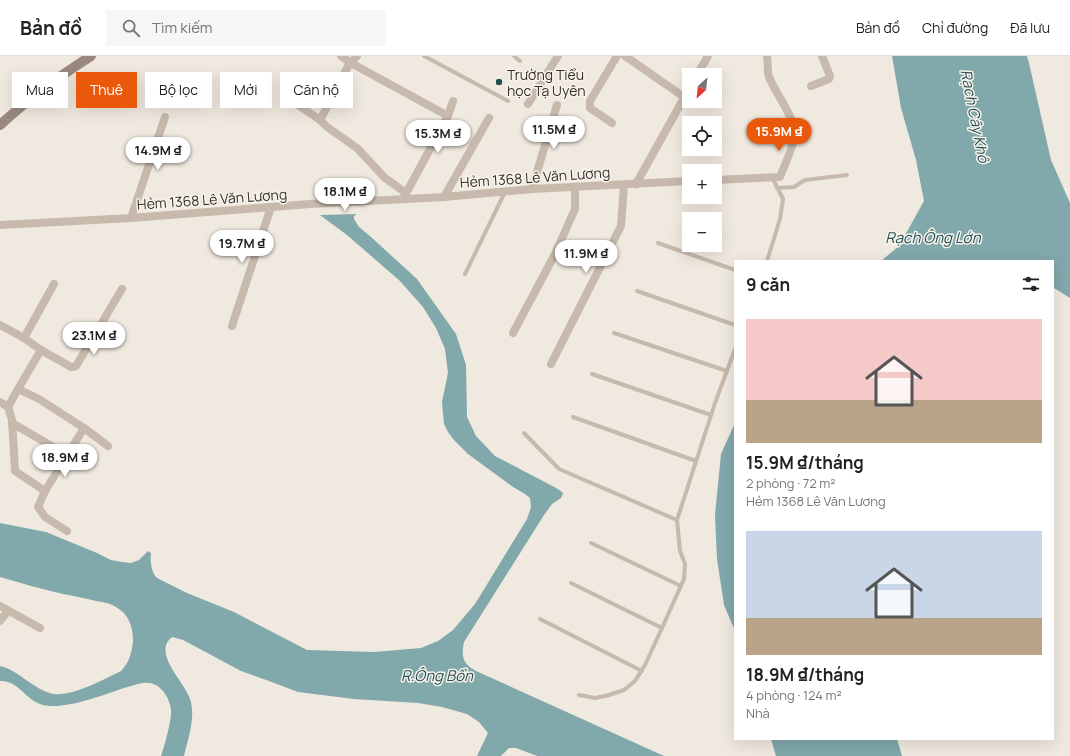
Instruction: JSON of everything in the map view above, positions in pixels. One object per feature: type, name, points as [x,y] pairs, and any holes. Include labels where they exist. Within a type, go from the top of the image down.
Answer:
[{"type":"main road","points":[[0,125],[30,98],[67,71],[91,56]]},
{"type":"street","points":[[341,56],[351,63],[448,116]]},
{"type":"street","points":[[320,120],[348,66],[357,56]]},
{"type":"street","points":[[528,104],[558,56]]},
{"type":"street","points":[[612,123],[590,108],[590,101],[617,56]]},
{"type":"street","points":[[625,56],[682,96]]},
{"type":"street","points":[[701,68],[708,56]]},
{"type":"street","points":[[722,180],[776,177],[785,166],[795,132],[790,118],[769,76],[767,56]]},
{"type":"street","points":[[811,86],[829,79],[830,76],[822,56]]},
{"type":"street","points":[[302,108],[357,148],[405,196],[448,116],[453,101]]},
{"type":"street","points":[[636,184],[682,101]]},
{"type":"street","points":[[532,189],[557,105]]},
{"type":"street","points":[[131,218],[166,117]]},
{"type":"street","points":[[444,197],[488,118]]},
{"type":"street","name":"Hẻm 1368 Lê Văn Lương","points":[[0,226],[271,208],[405,196],[444,197],[532,189],[682,181]]},
{"type":"street","points":[[551,364],[621,226],[624,185]]},
{"type":"street","points":[[513,334],[555,254],[575,209],[575,187]]},
{"type":"street","points":[[232,326],[271,208]]},
{"type":"street","points":[[24,338],[54,284]]},
{"type":"street","points":[[0,325],[24,338],[41,350],[74,367],[122,288]]},
{"type":"street","points":[[41,350],[8,407],[12,423],[15,471],[45,491]]},
{"type":"street","points":[[18,389],[39,400],[84,428],[108,446]]},
{"type":"street","points":[[0,402],[8,407]]},
{"type":"street","points":[[12,423],[67,456]]},
{"type":"street","points":[[67,531],[45,517],[38,507],[45,491],[84,428]]},
{"type":"street","points":[[0,606],[40,628]]},
{"type":"street","points":[[0,621],[8,611]]},
{"type":"lane","points":[[424,56],[508,101]]},
{"type":"lane","points":[[514,56],[520,61]]},
{"type":"lane","points":[[777,188],[794,187],[805,180],[847,175]]},
{"type":"lane","points":[[766,260],[780,219],[783,199],[777,188],[776,177]]},
{"type":"lane","points":[[465,274],[505,192]]},
{"type":"lane","points":[[658,243],[734,270]]},
{"type":"lane","points":[[638,291],[734,325]]},
{"type":"lane","points":[[614,333],[727,372]]},
{"type":"lane","points":[[579,695],[595,698],[609,695],[624,690],[635,681],[645,665],[681,586],[684,579],[685,564],[680,551],[677,520],[711,415],[734,352]]},
{"type":"lane","points":[[592,374],[711,415]]},
{"type":"lane","points":[[574,417],[696,461]]},
{"type":"lane","points":[[524,433],[560,469],[677,520]]},
{"type":"lane","points":[[591,543],[681,586]]},
{"type":"lane","points":[[571,583],[662,628]]},
{"type":"lane","points":[[540,619],[642,671]]},
{"type":"water","points":[[892,56],[1027,56],[1051,160],[1070,203],[1070,298],[1054,288],[1054,260],[882,260],[899,246],[924,201],[916,160],[901,108]]},
{"type":"water","name":"R.Ông Bổn","points":[[357,214],[354,216],[354,219],[359,227],[417,279],[456,334],[466,365],[467,417],[476,436],[495,456],[563,493],[561,498],[552,504],[544,515],[464,642],[464,660],[468,666],[476,671],[664,756],[537,756],[516,748],[509,748],[501,756],[477,756],[488,733],[479,722],[467,714],[442,707],[418,703],[354,699],[298,692],[241,671],[183,640],[172,637],[167,644],[166,652],[168,660],[188,694],[192,709],[190,729],[184,756],[161,756],[169,727],[171,709],[167,697],[162,689],[154,684],[138,684],[76,703],[50,706],[35,702],[13,684],[0,681],[0,666],[13,671],[37,687],[51,693],[70,693],[97,683],[121,671],[130,657],[133,641],[131,626],[127,617],[114,606],[0,577],[0,523],[46,532],[111,560],[131,563],[139,560],[148,551],[151,553],[151,566],[153,573],[157,578],[187,593],[234,612],[307,650],[374,652],[421,648],[438,641],[453,630],[475,604],[527,519],[531,507],[530,498],[468,454],[448,432],[444,424],[442,402],[448,373],[445,349],[436,328],[423,307],[400,281],[347,235],[320,215]]},
{"type":"water","points":[[734,425],[734,629],[724,605],[717,559],[715,515],[721,454]]},
{"type":"water","points":[[771,740],[897,740],[902,756],[776,756]]},
{"type":"place","name":"Trường Tiểu học Tạ Uyên","points":[[499,82]]},
{"type":"water label","name":"Rạch Cây Khô","points":[[975,116]]},
{"type":"water label","name":"Rạch Ông Lớn","points":[[933,237]]}]
